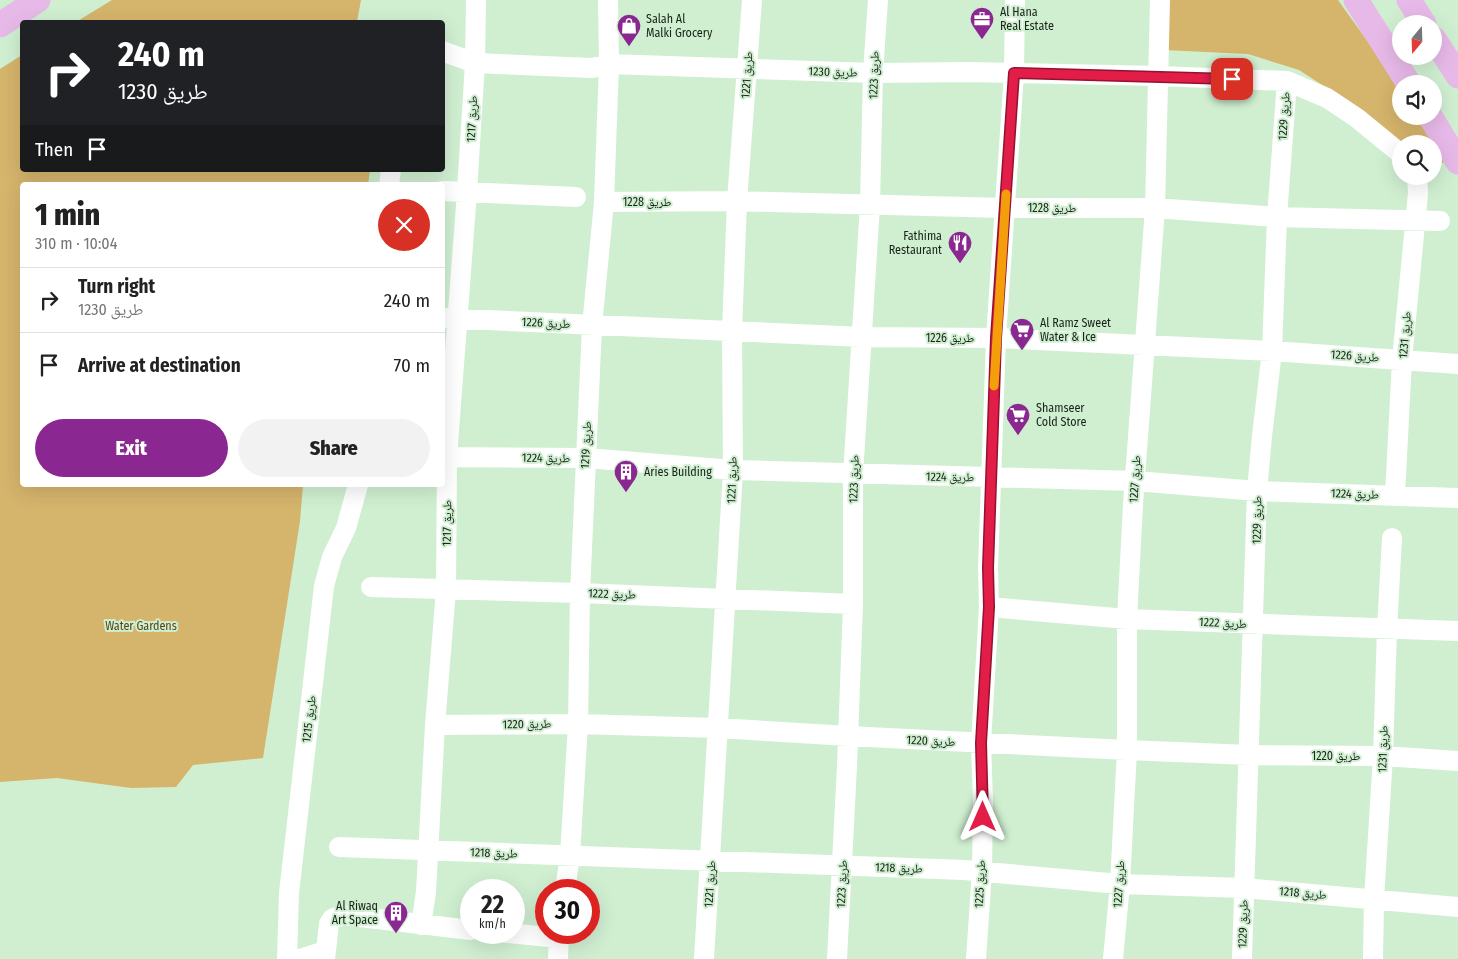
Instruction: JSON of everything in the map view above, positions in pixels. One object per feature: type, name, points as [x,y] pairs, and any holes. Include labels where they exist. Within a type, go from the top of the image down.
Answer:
[{"type":"main road","points":[[0,25],[38,0]]},
{"type":"main road","points":[[1356,0],[1403,75]]},
{"type":"main road","points":[[1409,0],[1418,15]]},
{"type":"main road","points":[[1442,51],[1458,76]]},
{"type":"main road","points":[[1435,125],[1458,162]]},
{"type":"street","name":"طريق 1217","points":[[421,925],[426,892],[435,725],[446,590],[445,457],[450,318],[468,192],[475,63],[476,0]]},
{"type":"street","name":"طريق 1219","points":[[567,879],[570,856],[578,724],[580,592],[592,326],[604,202],[608,0]]},
{"type":"street","name":"طريق 1221","points":[[704,959],[733,470],[732,332],[737,201],[752,0]]},
{"type":"street","name":"طريق 1223","points":[[837,959],[843,866],[853,604],[853,475],[870,205],[873,73],[878,0]]},
{"type":"street","name":"طريق 1225","points":[[976,959],[982,871],[983,800],[981,743],[989,607],[988,568],[996,338],[1014,73],[1015,0]]},
{"type":"street","name":"طريق 1227","points":[[1113,959],[1120,884],[1127,750],[1127,619],[1144,346],[1155,208],[1160,76],[1160,0]]},
{"type":"street","name":"طريق 1230","points":[[445,52],[475,63],[592,68],[608,64],[873,73],[1014,73],[1287,81]]},
{"type":"street","points":[[1287,81],[1327,98],[1357,118],[1392,147]]},
{"type":"street","name":"طريق 1229","points":[[1242,959],[1257,491],[1272,351],[1277,217],[1287,81]]},
{"type":"street","name":"طريق 1231","points":[[1395,495],[1402,360],[1418,185]]},
{"type":"street","points":[[445,191],[576,198]]},
{"type":"street","name":"طريق 1228","points":[[604,202],[737,201],[1005,208],[1155,208],[1277,217],[1440,221]]},
{"type":"street","name":"طريق 1226","points":[[450,318],[862,337],[996,338],[1272,351],[1458,364]]},
{"type":"street","name":"طريق 1224","points":[[445,457],[586,458],[733,470],[853,475],[1135,481],[1257,491],[1458,498]]},
{"type":"street","name":"طريق 1215","points":[[287,959],[289,893],[324,586],[332,557],[346,528],[357,487]]},
{"type":"street","name":"طريق 1231","points":[[1373,959],[1374,899],[1383,756],[1386,629],[1392,538]]},
{"type":"street","name":"طريق 1222","points":[[371,587],[580,592],[853,604]]},
{"type":"street","name":"طريق 1222","points":[[989,607],[1127,619],[1458,631]]},
{"type":"street","name":"طريق 1220","points":[[435,725],[578,724],[718,728],[1127,750],[1249,755],[1383,756],[1458,762]]},
{"type":"street","name":"طريق 1218","points":[[339,847],[982,871],[1120,884],[1244,888],[1458,907]]},
{"type":"street","points":[[300,959],[325,955],[329,924],[332,919],[343,915],[460,929]]},
{"type":"street","points":[[558,959],[559,944]]},
{"type":"green space","points":[[112,0],[361,0],[357,20],[79,20]]},
{"type":"green space","points":[[1168,0],[1338,0],[1392,75],[1392,125],[1424,125],[1430,135],[1392,135],[1392,137],[1350,103],[1299,70],[1248,54],[1164,50]]},
{"type":"green space","name":"Water Gardens","points":[[20,56],[20,172],[370,172],[368,182],[20,182],[20,487],[303,487],[300,521],[263,758],[193,765],[176,787],[131,788],[57,778],[0,782],[0,69]]},
{"type":"slow traffic","points":[[994,386],[1006,194]]},
{"type":"place","name":"Al Hana Real Estate","points":[[982,40]]},
{"type":"place","name":"Salah Al Malki Grocery","points":[[629,47]]},
{"type":"place","name":"Fathima Restaurant","points":[[960,264]]},
{"type":"place","name":"Al Ramz Sweet Water & Ice","points":[[1022,351]]},
{"type":"place","name":"Shamseer Cold Store","points":[[1018,436]]},
{"type":"place","name":"Aries Building","points":[[626,493]]},
{"type":"place","name":"Al Riwaq Art Space","points":[[396,934]]},
{"type":"route","points":[[983,817],[981,743],[989,607],[988,568],[996,338],[1014,73],[1232,79]]}]
